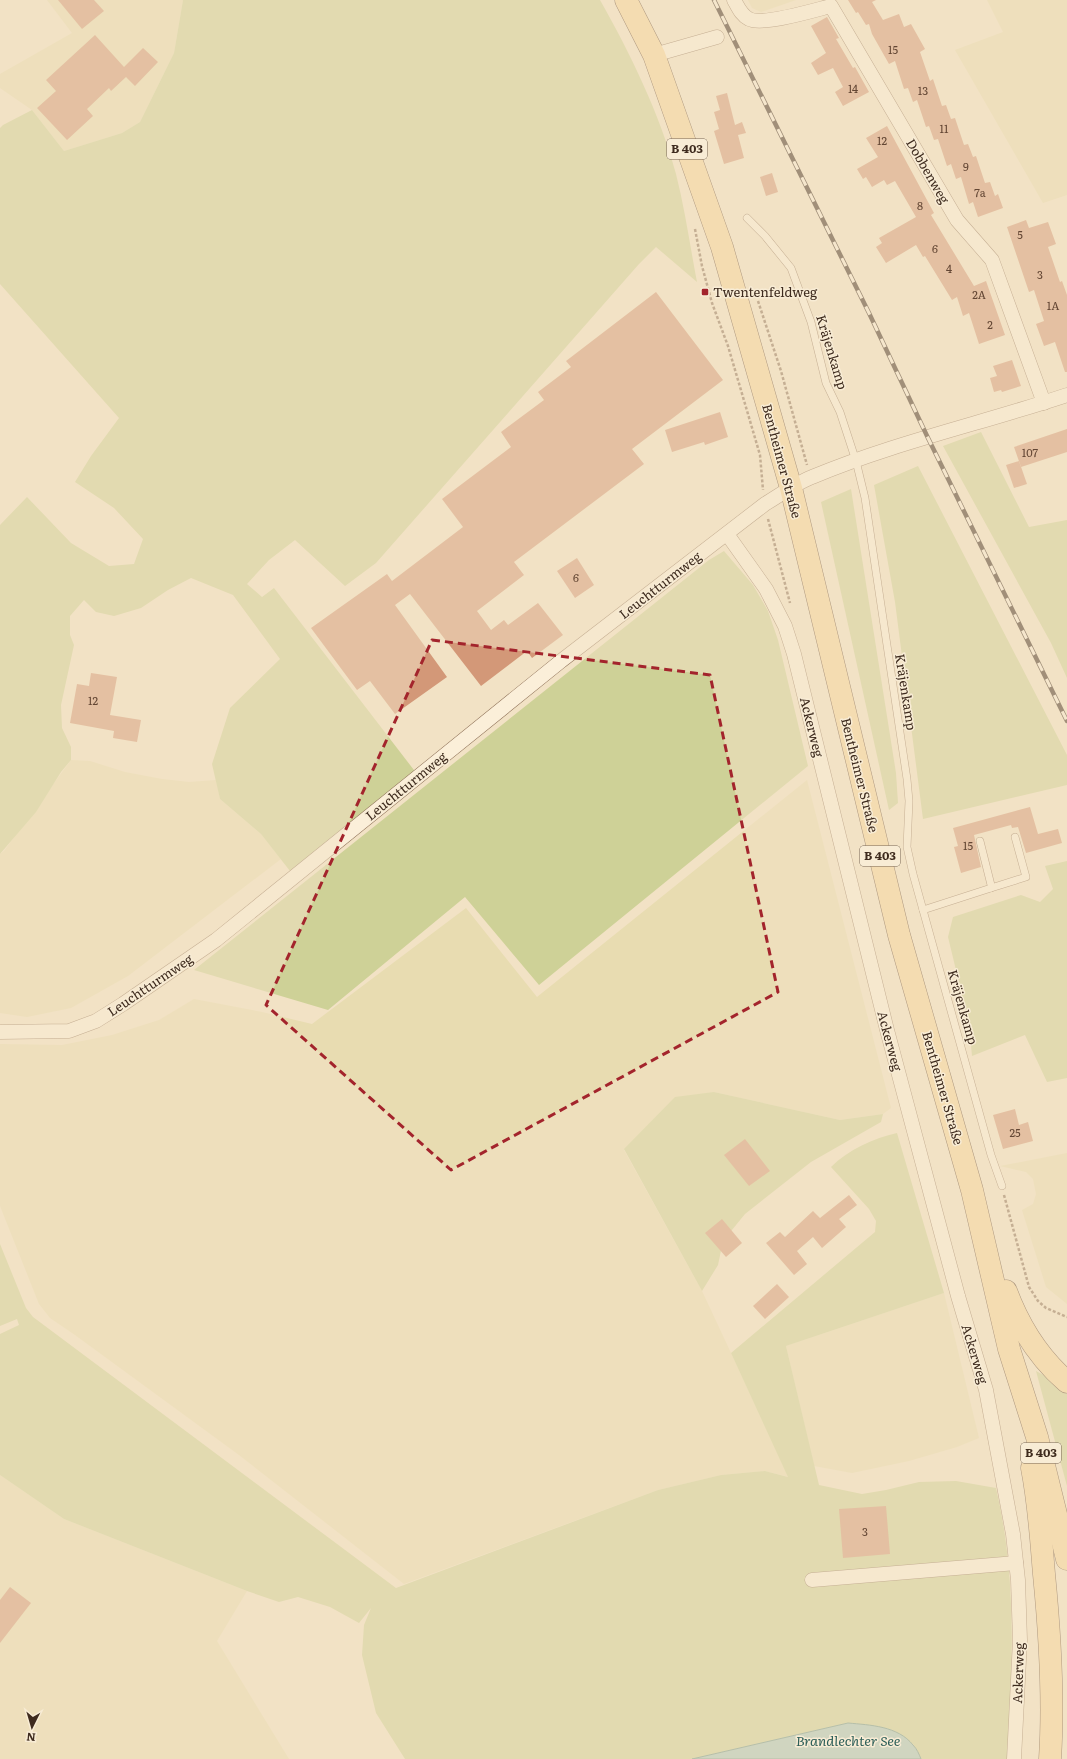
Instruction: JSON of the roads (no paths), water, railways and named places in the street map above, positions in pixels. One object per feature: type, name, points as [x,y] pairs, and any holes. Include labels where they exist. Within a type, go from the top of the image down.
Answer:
[{"type":"main road","name":"Bentheimer Straße","points":[[626,0],[654,55],[722,247],[791,488],[899,935],[972,1190],[1008,1349],[1037,1437],[1067,1559]]},
{"type":"main road","points":[[978,1217],[1014,1312],[1029,1339],[1046,1363],[1067,1382]]},
{"type":"main road","points":[[1008,1349],[1033,1474],[1042,1545],[1049,1623],[1051,1682],[1050,1759]]},
{"type":"street","name":"Dobbenweg","points":[[734,0],[742,14],[750,20],[762,22],[831,6],[956,220],[992,260],[1044,403]]},
{"type":"street","points":[[654,55],[717,37]]},
{"type":"street","points":[[791,488],[811,477],[856,461],[1067,395]]},
{"type":"street","name":"Leuchtturmweg","points":[[0,1032],[69,1031],[96,1021],[123,1004],[216,940],[561,661],[765,504],[791,488]]},
{"type":"street","name":"Ackerweg","points":[[727,534],[766,589],[785,626],[794,654],[888,1037],[958,1296],[986,1390],[1013,1534],[1018,1580],[1020,1640],[1014,1759]]},
{"type":"street","points":[[812,1580],[1016,1563]]},
{"type":"lane","name":"Kräjenkamp","points":[[747,218],[765,236],[791,268],[811,322],[826,383],[840,412],[856,461],[864,498],[907,779],[909,801],[907,847],[991,1155],[1002,1186]]},
{"type":"lane","points":[[923,910],[1026,877],[1015,837]]},
{"type":"lane","points":[[980,841],[992,885],[991,888]]},
{"type":"water","name":"Brandlechter See","points":[[848,1723],[892,1730],[907,1739],[918,1752],[921,1759],[692,1759]]},
{"type":"railway","points":[[714,0],[869,313],[928,438],[1067,721]]},
{"type":"place","name":"Twentenfeldweg","points":[[705,292]]}]
